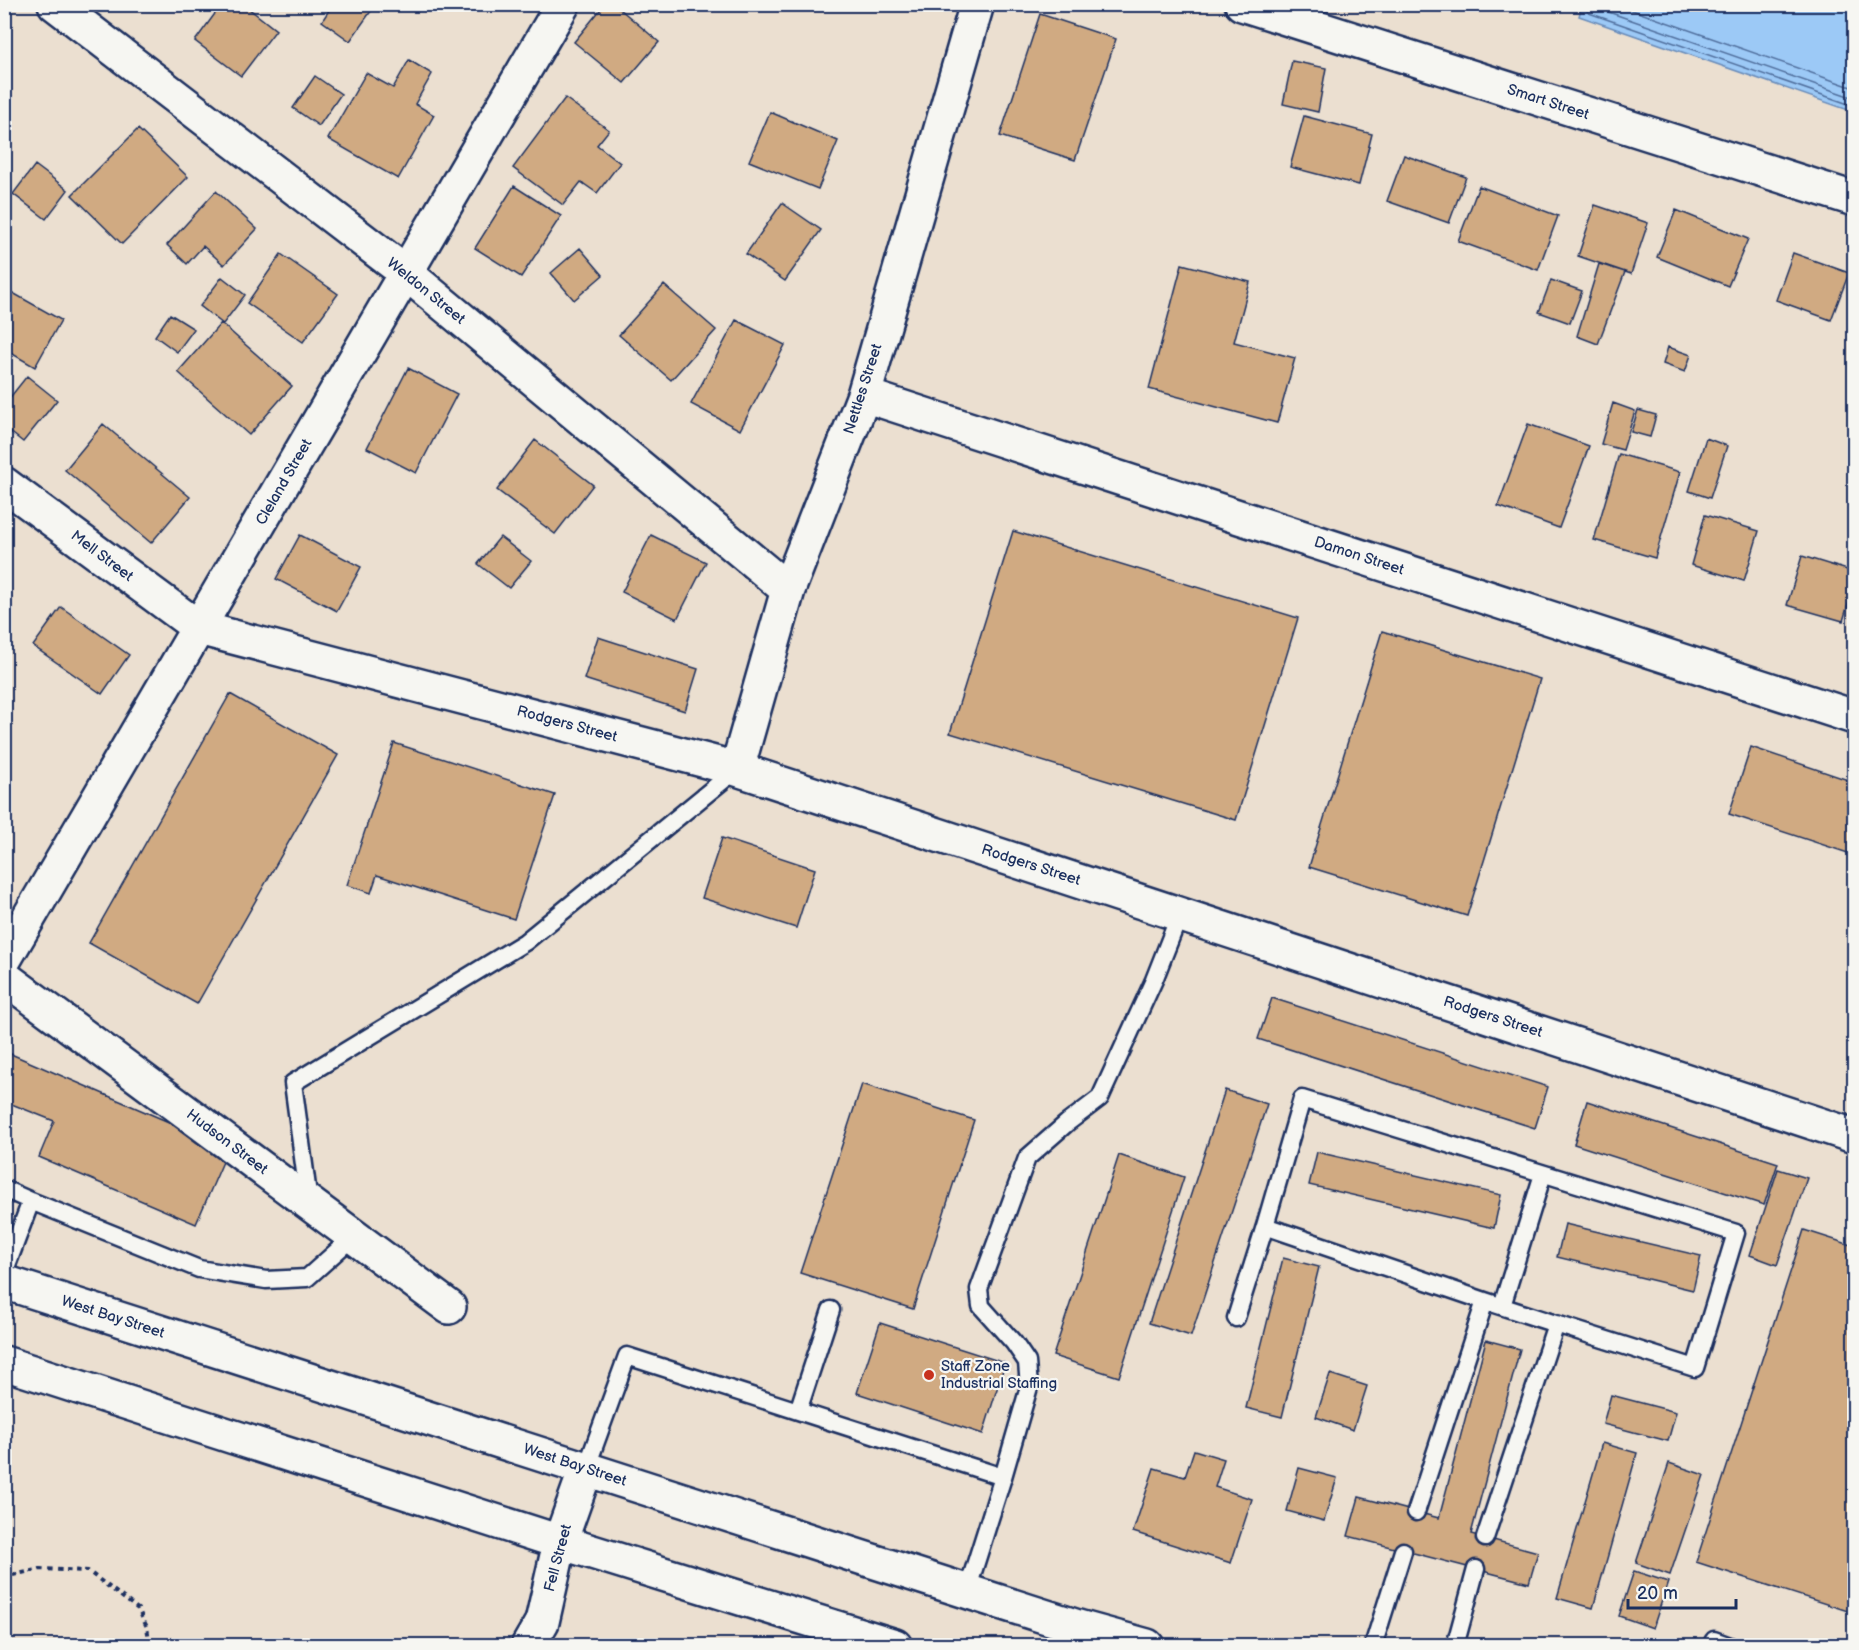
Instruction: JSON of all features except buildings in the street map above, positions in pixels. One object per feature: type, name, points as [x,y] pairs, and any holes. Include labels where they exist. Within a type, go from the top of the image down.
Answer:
[{"type":"street","name":"Weldon Street","points":[[55,4],[406,273],[788,590]]},
{"type":"street","name":"Cleland Street","points":[[4,960],[563,4]]},
{"type":"street","name":"Nettles Street","points":[[737,769],[788,590],[864,395],[977,4]]},
{"type":"street","name":"Smart Street","points":[[1242,4],[1854,199]]},
{"type":"street","name":"Damon Street","points":[[864,395],[1854,717]]},
{"type":"street","name":"Mell Street","points":[[4,484],[199,628]]},
{"type":"street","name":"Rodgers Street","points":[[199,628],[737,769],[1854,1136]]},
{"type":"street","name":"Hudson Street","points":[[4,977],[449,1307]]},
{"type":"street","name":"West Bay Street","points":[[4,1282],[1078,1627],[1148,1646]]},
{"type":"street","points":[[4,1363],[560,1542],[896,1646]]},
{"type":"street","name":"Fell Street","points":[[528,1646],[542,1622],[560,1542],[586,1469]]},
{"type":"lane","points":[[309,1202],[292,1083],[525,942],[737,769]]},
{"type":"lane","points":[[967,1591],[1029,1388],[1027,1362],[1014,1343],[981,1306],[979,1289],[1027,1158],[1100,1098],[1154,980],[1180,914]]},
{"type":"lane","points":[[1236,1318],[1302,1099],[1736,1233],[1695,1368],[1485,1301],[1265,1226]]},
{"type":"lane","points":[[1502,1306],[1543,1173]]},
{"type":"lane","points":[[4,1189],[199,1269],[266,1280],[308,1278],[354,1236]]},
{"type":"lane","points":[[4,1273],[32,1201]]},
{"type":"lane","points":[[1416,1512],[1485,1301]]},
{"type":"lane","points":[[798,1411],[831,1310]]},
{"type":"lane","points":[[1485,1538],[1556,1324]]},
{"type":"lane","points":[[586,1469],[627,1356],[1003,1477]]},
{"type":"lane","points":[[1372,1646],[1403,1551]]},
{"type":"lane","points":[[1455,1646],[1476,1569]]},
{"type":"lane","points":[[1711,1646],[1714,1640],[1731,1646]]},
{"type":"path","points":[[4,1577],[40,1569],[88,1571],[138,1609],[147,1627],[150,1646]]},
{"type":"water","points":[[1582,5],[1854,5],[1854,112],[1579,16]]},
{"type":"place","name":"Staff Zone Industrial Staffing","points":[[929,1375]]}]
